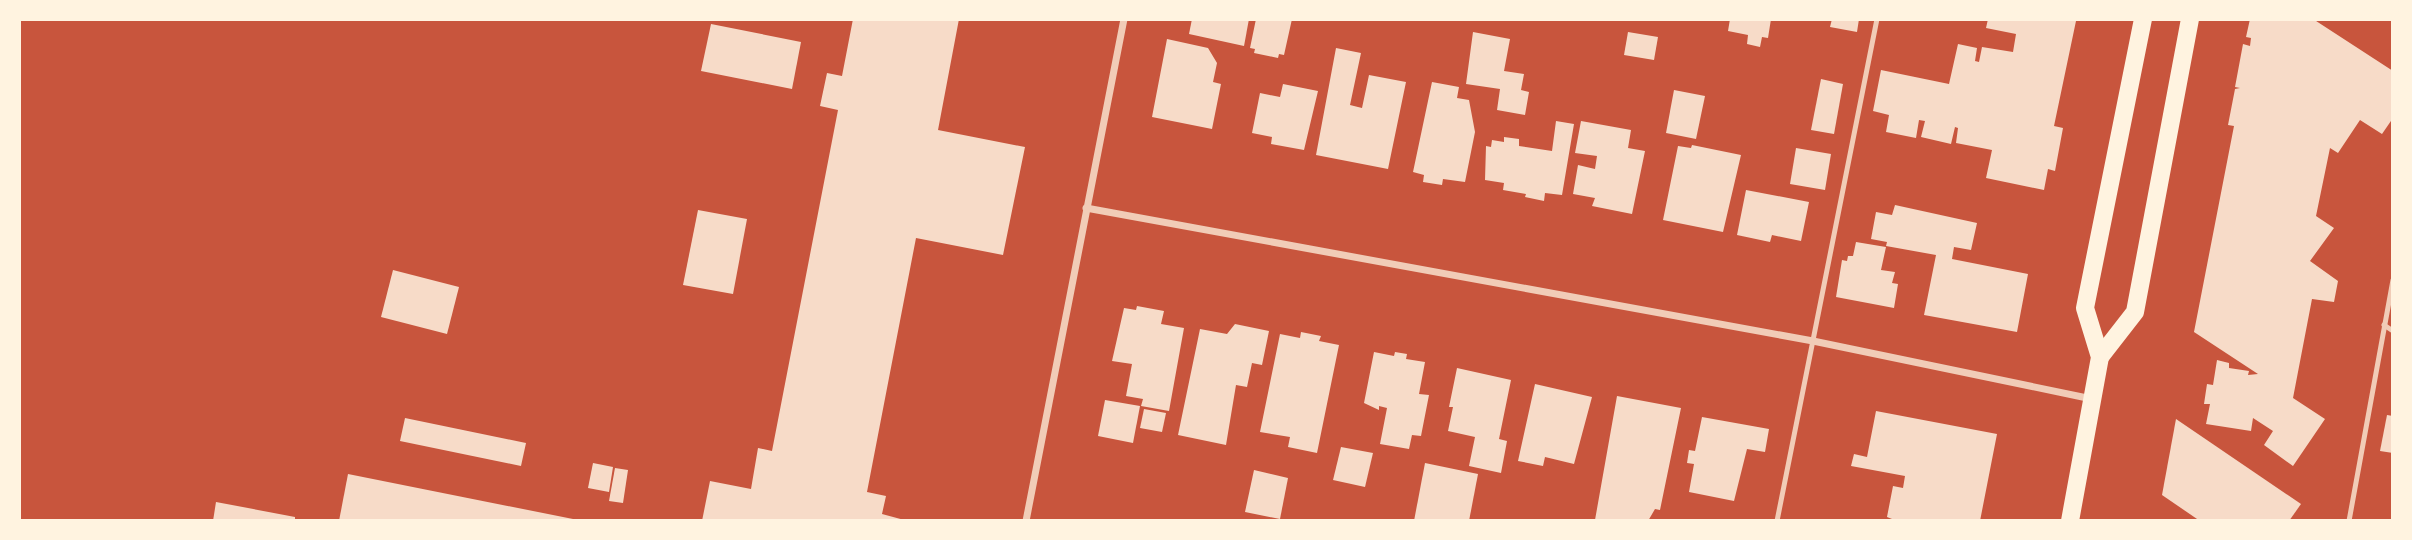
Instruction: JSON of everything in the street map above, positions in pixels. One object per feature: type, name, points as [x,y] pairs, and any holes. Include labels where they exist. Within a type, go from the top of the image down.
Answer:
[{"type":"main road","points":[[2100,357],[2085,308],[2143,19]]},
{"type":"main road","points":[[2072,520],[2100,357],[2135,312],[2190,19]]},
{"type":"street","points":[[1027,521],[1124,19]]},
{"type":"street","points":[[1086,208],[1813,341],[2092,399]]},
{"type":"lane","points":[[1777,521],[1877,19]]},
{"type":"lane","points":[[2349,521],[2393,281]]},
{"type":"lane","points":[[2384,325],[2393,331]]},
{"type":"building","points":[[853,19],[959,19],[938,130],[1025,147],[1003,255],[916,238],[867,492],[886,496],[882,514],[908,521],[702,521],[710,481],[751,489],[758,448],[772,451],[838,110],[820,106],[827,73],[842,76]]},
{"type":"building","points":[[1192,19],[1249,19],[1244,46],[1189,34]]},
{"type":"building","points":[[1256,19],[1292,19],[1284,55],[1279,54],[1278,58],[1254,53],[1255,49],[1250,48]]},
{"type":"building","points":[[1730,19],[1771,19],[1768,38],[1762,37],[1760,47],[1747,44],[1748,35],[1728,31]]},
{"type":"building","points":[[1832,19],[1859,19],[1857,32],[1830,27]]},
{"type":"building","points":[[1988,19],[2076,21],[2054,126],[2063,128],[2055,171],[2048,169],[2044,190],[1986,178],[1992,150],[1956,143],[1958,128],[1955,127],[1951,144],[1921,137],[1925,121],[1919,120],[1916,138],[1886,132],[1889,115],[1873,111],[1881,70],[1949,84],[1958,44],[1977,48],[1975,61],[1979,62],[1982,47],[2013,52],[2016,34],[1986,28]]},
{"type":"building","points":[[2250,19],[2313,19],[2393,71],[2393,118],[2382,134],[2360,120],[2338,153],[2330,148],[2316,216],[2334,228],[2310,261],[2338,281],[2334,302],[2312,299],[2293,398],[2325,419],[2293,466],[2264,445],[2273,431],[2253,418],[2251,431],[2206,424],[2210,404],[2204,404],[2207,384],[2213,385],[2217,360],[2229,363],[2229,368],[2249,371],[2248,375],[2258,374],[2194,332],[2234,126],[2228,125],[2235,89],[2240,88],[2235,87],[2243,44],[2250,46],[2251,38],[2246,37]]},
{"type":"building","points":[[711,24],[801,42],[792,89],[701,71]]},
{"type":"building","points":[[1473,32],[1510,39],[1504,71],[1524,74],[1521,90],[1529,92],[1525,115],[1497,110],[1500,89],[1466,84]]},
{"type":"building","points":[[1628,32],[1658,37],[1654,60],[1624,55]]},
{"type":"building","points":[[1167,39],[1208,48],[1217,63],[1213,82],[1221,84],[1212,129],[1152,117]]},
{"type":"building","points":[[1336,48],[1361,53],[1350,105],[1362,108],[1369,75],[1406,82],[1388,169],[1316,155]]},
{"type":"building","points":[[1821,79],[1843,84],[1834,134],[1811,130]]},
{"type":"building","points":[[1432,82],[1459,87],[1457,98],[1469,100],[1475,132],[1465,182],[1443,179],[1442,185],[1423,182],[1424,175],[1413,172]]},
{"type":"building","points":[[1283,84],[1318,91],[1304,150],[1271,144],[1272,137],[1252,133],[1260,93],[1280,97]]},
{"type":"building","points":[[1674,90],[1705,96],[1696,139],[1666,133]]},
{"type":"building","points":[[1556,121],[1574,124],[1562,195],[1545,193],[1544,201],[1503,190],[1504,183],[1485,180],[1486,146],[1491,147],[1492,140],[1504,142],[1504,137],[1519,139],[1519,146],[1552,151]]},
{"type":"building","points":[[1581,121],[1631,130],[1628,148],[1645,151],[1632,214],[1592,206],[1595,198],[1573,194],[1578,165],[1595,169],[1597,156],[1575,153]]},
{"type":"building","points":[[1692,145],[1741,155],[1723,232],[1663,220],[1678,146],[1691,148]]},
{"type":"building","points":[[1796,148],[1831,154],[1825,190],[1790,184]]},
{"type":"building","points":[[1746,190],[1809,202],[1801,241],[1772,235],[1770,242],[1737,235]]},
{"type":"building","points":[[1895,205],[1977,223],[1971,250],[1954,247],[1952,259],[2028,274],[2017,332],[1924,315],[1936,255],[1886,246],[1887,242],[1871,239],[1876,212],[1892,215]]},
{"type":"building","points":[[698,210],[747,219],[733,294],[683,285]]},
{"type":"building","points":[[1856,242],[1886,247],[1881,270],[1895,272],[1892,283],[1898,284],[1894,308],[1836,297],[1842,260],[1847,261],[1848,256],[1853,256]]},
{"type":"building","points":[[393,270],[459,287],[447,334],[381,317]]},
{"type":"building","points":[[1137,306],[1164,311],[1161,324],[1184,328],[1169,411],[1141,406],[1143,399],[1126,396],[1132,364],[1112,361],[1124,308],[1136,310]]},
{"type":"building","points":[[1235,324],[1269,331],[1262,365],[1252,363],[1247,387],[1236,385],[1226,445],[1178,435],[1200,329],[1227,334]]},
{"type":"building","points":[[1301,332],[1321,336],[1319,341],[1339,345],[1317,453],[1288,447],[1290,437],[1260,432],[1280,334],[1300,338]]},
{"type":"building","points":[[1374,352],[1394,356],[1395,352],[1407,354],[1406,359],[1425,362],[1419,394],[1429,395],[1421,436],[1412,435],[1409,449],[1380,444],[1387,408],[1379,406],[1379,410],[1364,403]]},
{"type":"building","points":[[1457,368],[1511,380],[1499,439],[1507,441],[1501,473],[1469,466],[1475,437],[1448,431],[1453,407],[1449,407]]},
{"type":"building","points":[[1535,384],[1592,397],[1574,464],[1545,457],[1543,466],[1518,461]]},
{"type":"building","points":[[1617,396],[1681,408],[1660,510],[1655,509],[1648,521],[1595,520]]},
{"type":"building","points":[[1105,400],[1140,406],[1133,443],[1098,436]]},
{"type":"building","points":[[1144,409],[1166,413],[1162,432],[1140,428]]},
{"type":"building","points":[[1876,411],[1997,434],[1980,521],[1897,521],[1887,517],[1893,486],[1903,488],[1905,476],[1851,466],[1854,454],[1867,457]]},
{"type":"building","points":[[2387,415],[2393,416],[2393,453],[2380,451]]},
{"type":"building","points":[[1702,417],[1769,429],[1765,452],[1747,449],[1734,501],[1689,492],[1694,464],[1687,463],[1689,450],[1695,451]]},
{"type":"building","points":[[405,418],[526,443],[521,466],[400,441]]},
{"type":"building","points":[[2176,419],[2301,504],[2289,521],[2200,521],[2162,495]]},
{"type":"building","points":[[1341,447],[1373,453],[1365,487],[1333,480]]},
{"type":"building","points":[[593,463],[613,467],[609,492],[588,488]]},
{"type":"building","points":[[1425,463],[1478,474],[1469,521],[1414,521]]},
{"type":"building","points":[[615,468],[628,470],[623,503],[609,501]]},
{"type":"building","points":[[1254,470],[1288,478],[1280,519],[1245,512]]},
{"type":"building","points":[[348,474],[578,520],[578,521],[339,521]]},
{"type":"building","points":[[216,502],[295,517],[295,521],[213,521]]}]
